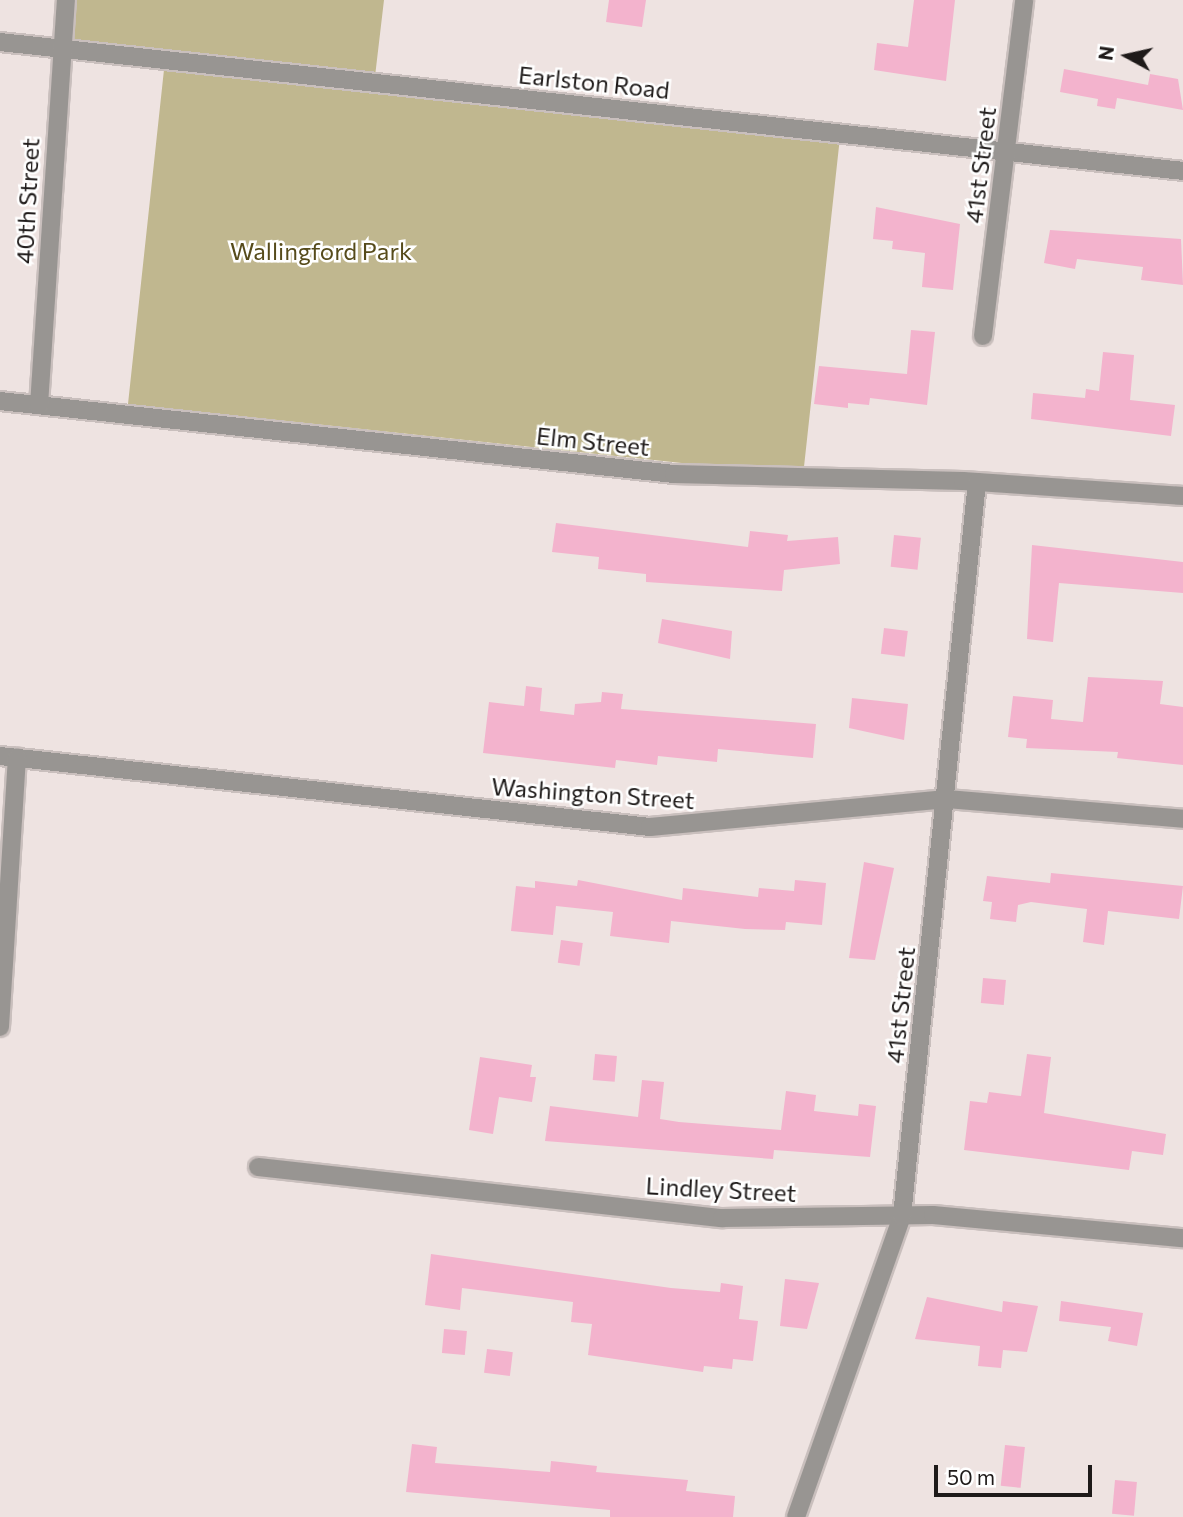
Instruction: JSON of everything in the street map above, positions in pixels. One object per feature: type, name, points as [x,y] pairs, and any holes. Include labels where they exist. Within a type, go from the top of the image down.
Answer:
[{"type":"street","name":"40th Street","points":[[39,405],[66,0]]},
{"type":"street","name":"41st Street","points":[[983,336],[1024,0]]},
{"type":"street","name":"Earlston Road","points":[[0,42],[1183,171]]},
{"type":"street","name":"Elm Street","points":[[0,401],[674,474],[977,482],[1183,496]]},
{"type":"street","name":"41st Street","points":[[796,1517],[902,1216],[947,799],[977,482]]},
{"type":"street","name":"Washington Street","points":[[9,757],[650,827],[947,799],[1183,819]]},
{"type":"street","points":[[0,1027],[9,757]]},
{"type":"street","name":"Lindley Street","points":[[258,1167],[722,1218],[902,1216],[1183,1238]]},
{"type":"green space","name":"Wallingford Park","points":[[76,0],[384,0],[374,85],[840,137],[803,476],[128,404],[166,51],[71,40]]},
{"type":"building","points":[[609,0],[646,0],[642,27],[606,22]]},
{"type":"building","points":[[914,0],[955,0],[946,81],[874,70],[877,43],[908,47]]},
{"type":"building","points":[[1064,69],[1148,85],[1150,74],[1178,79],[1183,110],[1117,98],[1115,109],[1097,106],[1098,99],[1060,92]]},
{"type":"building","points":[[876,207],[960,224],[953,290],[922,287],[925,253],[892,249],[893,241],[873,239]]},
{"type":"building","points":[[1050,230],[1181,239],[1183,285],[1141,280],[1143,267],[1077,259],[1075,269],[1044,263]]},
{"type":"building","points":[[911,330],[935,332],[927,405],[870,398],[869,405],[848,403],[848,408],[814,404],[819,366],[907,374]]},
{"type":"building","points":[[1103,352],[1134,355],[1130,400],[1175,405],[1171,436],[1031,419],[1033,393],[1085,398],[1086,389],[1099,391]]},
{"type":"building","points":[[556,523],[748,547],[750,531],[788,535],[787,541],[838,537],[840,564],[784,570],[782,591],[646,582],[646,574],[598,569],[599,557],[552,552]]},
{"type":"building","points":[[894,535],[921,538],[918,570],[891,567]]},
{"type":"building","points":[[1032,545],[1183,562],[1183,593],[1059,583],[1053,642],[1027,639]]},
{"type":"building","points":[[662,619],[732,631],[730,659],[658,643]]},
{"type":"building","points":[[884,628],[908,631],[905,657],[881,654]]},
{"type":"building","points":[[1088,677],[1163,681],[1160,704],[1183,707],[1183,765],[1117,758],[1118,752],[1026,748],[1027,739],[1008,737],[1013,696],[1053,700],[1051,719],[1083,722]]},
{"type":"building","points":[[526,686],[542,688],[540,711],[574,715],[575,704],[601,702],[602,692],[623,694],[621,709],[816,724],[813,758],[718,749],[717,762],[658,756],[657,765],[616,760],[615,768],[483,753],[489,702],[524,706]]},
{"type":"building","points":[[852,698],[908,704],[904,740],[849,728]]},
{"type":"building","points":[[864,862],[894,868],[875,960],[849,958]]},
{"type":"building","points":[[1051,873],[1183,886],[1179,919],[1108,911],[1104,945],[1083,942],[1087,909],[1031,902],[1018,905],[1016,922],[990,919],[992,902],[983,901],[987,876],[1050,883]]},
{"type":"building","points":[[578,880],[682,900],[683,888],[758,897],[759,888],[794,891],[795,880],[826,883],[822,925],[786,922],[785,930],[745,929],[671,921],[669,943],[610,936],[613,912],[556,906],[553,935],[511,931],[516,886],[535,888],[535,881],[577,886]]},
{"type":"building","points":[[561,940],[583,943],[580,966],[558,963]]},
{"type":"building","points":[[983,978],[1006,980],[1004,1005],[981,1003]]},
{"type":"building","points":[[595,1054],[617,1056],[615,1082],[593,1080]]},
{"type":"building","points":[[1027,1054],[1051,1057],[1044,1113],[1166,1134],[1163,1155],[1132,1151],[1129,1170],[964,1150],[970,1101],[987,1103],[989,1092],[1021,1096]]},
{"type":"building","points":[[480,1057],[532,1065],[530,1077],[536,1077],[532,1102],[499,1097],[493,1134],[469,1130]]},
{"type":"building","points":[[642,1080],[664,1082],[660,1119],[679,1122],[781,1130],[786,1091],[816,1095],[814,1111],[858,1116],[859,1104],[876,1106],[870,1157],[774,1150],[773,1159],[545,1141],[550,1106],[638,1117]]},
{"type":"building","points":[[431,1254],[671,1288],[720,1292],[721,1283],[743,1286],[739,1319],[758,1321],[753,1361],[733,1359],[732,1369],[704,1366],[703,1372],[588,1355],[592,1324],[571,1322],[573,1302],[462,1288],[460,1310],[425,1305]]},
{"type":"building","points":[[785,1279],[819,1283],[807,1329],[780,1326]]},
{"type":"building","points":[[927,1297],[1002,1312],[1003,1301],[1038,1306],[1027,1352],[1003,1350],[1001,1368],[978,1366],[980,1346],[915,1339]]},
{"type":"building","points":[[1061,1301],[1143,1313],[1137,1346],[1108,1341],[1111,1327],[1059,1321]]},
{"type":"building","points":[[444,1329],[467,1331],[465,1355],[442,1353]]},
{"type":"building","points":[[487,1349],[513,1352],[510,1376],[484,1373]]},
{"type":"building","points":[[412,1444],[437,1447],[435,1463],[550,1472],[551,1461],[597,1466],[596,1472],[688,1480],[686,1491],[735,1496],[733,1517],[610,1517],[610,1510],[406,1492]]},
{"type":"building","points":[[1005,1445],[1025,1447],[1021,1488],[1001,1486]]},
{"type":"building","points":[[1115,1480],[1137,1482],[1134,1516],[1112,1514]]}]
